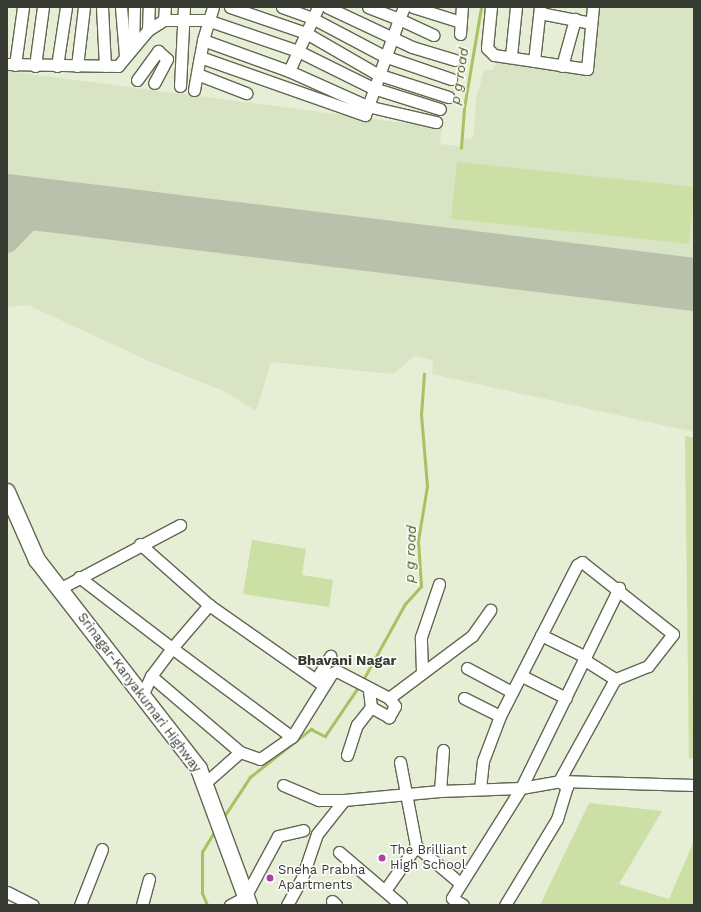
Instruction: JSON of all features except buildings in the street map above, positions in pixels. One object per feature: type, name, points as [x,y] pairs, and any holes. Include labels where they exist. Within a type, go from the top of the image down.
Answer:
[{"type":"highway","name":"Srinagar-Kanyakumari Highway","points":[[7,492],[37,560],[199,769],[204,784],[210,813]]},
{"type":"highway","name":"Srinagar-Kanyakumari Highway","points":[[7,514],[29,565],[191,773],[210,813],[240,902]]},
{"type":"street","points":[[23,7],[11,64],[35,66],[118,66],[144,34],[164,20],[208,20],[298,51],[373,88],[440,109]]},
{"type":"street","points":[[35,66],[43,7]]},
{"type":"street","points":[[57,66],[66,7]]},
{"type":"street","points":[[77,66],[84,7]]},
{"type":"street","points":[[102,7],[105,66]]},
{"type":"street","points":[[121,7],[126,56]]},
{"type":"street","points":[[134,7],[134,47]]},
{"type":"street","points":[[149,7],[144,34],[150,58]]},
{"type":"street","points":[[164,20],[165,7]]},
{"type":"street","points":[[180,86],[184,7]]},
{"type":"street","points":[[194,90],[203,40],[213,7]]},
{"type":"street","points":[[230,7],[306,33],[377,74],[448,97]]},
{"type":"street","points":[[282,7],[312,18],[384,56],[451,79]]},
{"type":"street","points":[[289,71],[318,7]]},
{"type":"street","points":[[328,7],[392,38],[455,60]]},
{"type":"street","points":[[368,7],[399,19],[433,35]]},
{"type":"street","points":[[200,57],[365,115],[377,74],[404,7]]},
{"type":"street","points":[[413,7],[433,11],[461,22]]},
{"type":"street","points":[[460,34],[462,7]]},
{"type":"street","points":[[491,7],[487,48],[494,55],[510,56],[562,66],[588,69],[592,7]]},
{"type":"street","points":[[510,56],[516,7]]},
{"type":"street","points":[[534,61],[540,10],[591,23]]},
{"type":"street","points":[[562,66],[575,19]]},
{"type":"street","points":[[203,40],[289,71],[367,106],[436,122]]},
{"type":"street","points":[[137,80],[150,58],[158,51],[167,59],[154,83]]},
{"type":"street","points":[[197,74],[246,93]]},
{"type":"street","points":[[58,589],[140,544],[180,525]]},
{"type":"street","points":[[140,544],[209,605],[320,681]]},
{"type":"street","points":[[480,789],[483,761],[500,716],[522,676],[577,565],[582,562],[619,588],[673,634],[673,638],[648,666],[615,679],[559,781]]},
{"type":"street","points":[[79,577],[292,737]]},
{"type":"street","points":[[422,671],[421,636],[439,584]]},
{"type":"street","points":[[463,905],[452,898],[521,788],[619,588]]},
{"type":"street","points":[[142,696],[151,676],[172,648],[209,605]]},
{"type":"street","points":[[389,698],[422,671],[472,636],[490,610]]},
{"type":"street","points":[[541,635],[585,659],[615,679]]},
{"type":"street","points":[[151,676],[240,752],[260,759],[292,737],[304,723],[330,656]]},
{"type":"street","points":[[467,668],[512,692]]},
{"type":"street","points":[[320,681],[332,673],[344,675],[369,690],[389,698],[395,706],[388,717],[371,707]]},
{"type":"street","points":[[522,676],[566,698]]},
{"type":"street","points":[[347,755],[357,725],[371,707],[369,690]]},
{"type":"street","points":[[464,698],[500,716]]},
{"type":"street","points":[[440,791],[443,750]]},
{"type":"street","points":[[204,784],[240,752]]},
{"type":"street","points":[[400,762],[416,846],[460,883]]},
{"type":"street","points":[[505,905],[557,819],[567,787],[559,781]]},
{"type":"street","points":[[284,785],[319,800],[344,800],[440,791],[521,788],[559,781],[694,786]]},
{"type":"street","points":[[287,905],[302,878],[318,834],[344,800]]},
{"type":"street","points":[[240,902],[278,836],[303,830]]},
{"type":"street","points":[[386,889],[416,846]]},
{"type":"street","points":[[80,905],[102,849]]},
{"type":"street","points":[[339,852],[386,889],[402,905]]},
{"type":"street","points":[[142,905],[149,879]]},
{"type":"street","points":[[7,892],[31,905]]},
{"type":"shaded area","points":[[596,7],[694,7],[694,432],[432,374],[433,360],[415,356],[393,374],[271,362],[256,411],[224,391],[149,361],[28,305],[7,307],[7,71],[442,128],[440,144],[459,146],[462,138],[470,139],[474,135],[476,99],[484,70],[493,70],[499,58],[591,73]]},
{"type":"green space","points":[[457,162],[694,187],[689,244],[451,219]]},
{"type":"green space","points":[[685,436],[694,438],[694,758],[689,759]]},
{"type":"green space","points":[[252,540],[306,549],[302,575],[333,580],[329,607],[243,594]]},
{"type":"green space","points":[[589,803],[662,811],[619,884],[669,899],[694,841],[694,905],[540,905]]},
{"type":"waterway","name":"p g road","points":[[461,148],[464,108],[481,7]]},
{"type":"waterway","name":"p g road","points":[[363,680],[405,604],[421,586],[418,541],[427,486],[421,415],[424,374]]},
{"type":"waterway","points":[[223,818],[250,777],[311,729],[325,736],[359,686]]},
{"type":"waterway","points":[[207,905],[202,893],[202,852],[215,830]]},
{"type":"taxiway","points":[[7,188],[69,207]]},
{"type":"taxiway","points":[[7,242],[29,219],[57,206]]},
{"type":"runway","points":[[7,200],[694,284]]},
{"type":"place","name":"The Brilliant High School","points":[[382,858]]},
{"type":"place","name":"Sneha Prabha Apartments","points":[[270,878]]},
{"type":"district","name":"Bhavani Nagar","points":[[347,660]]}]
